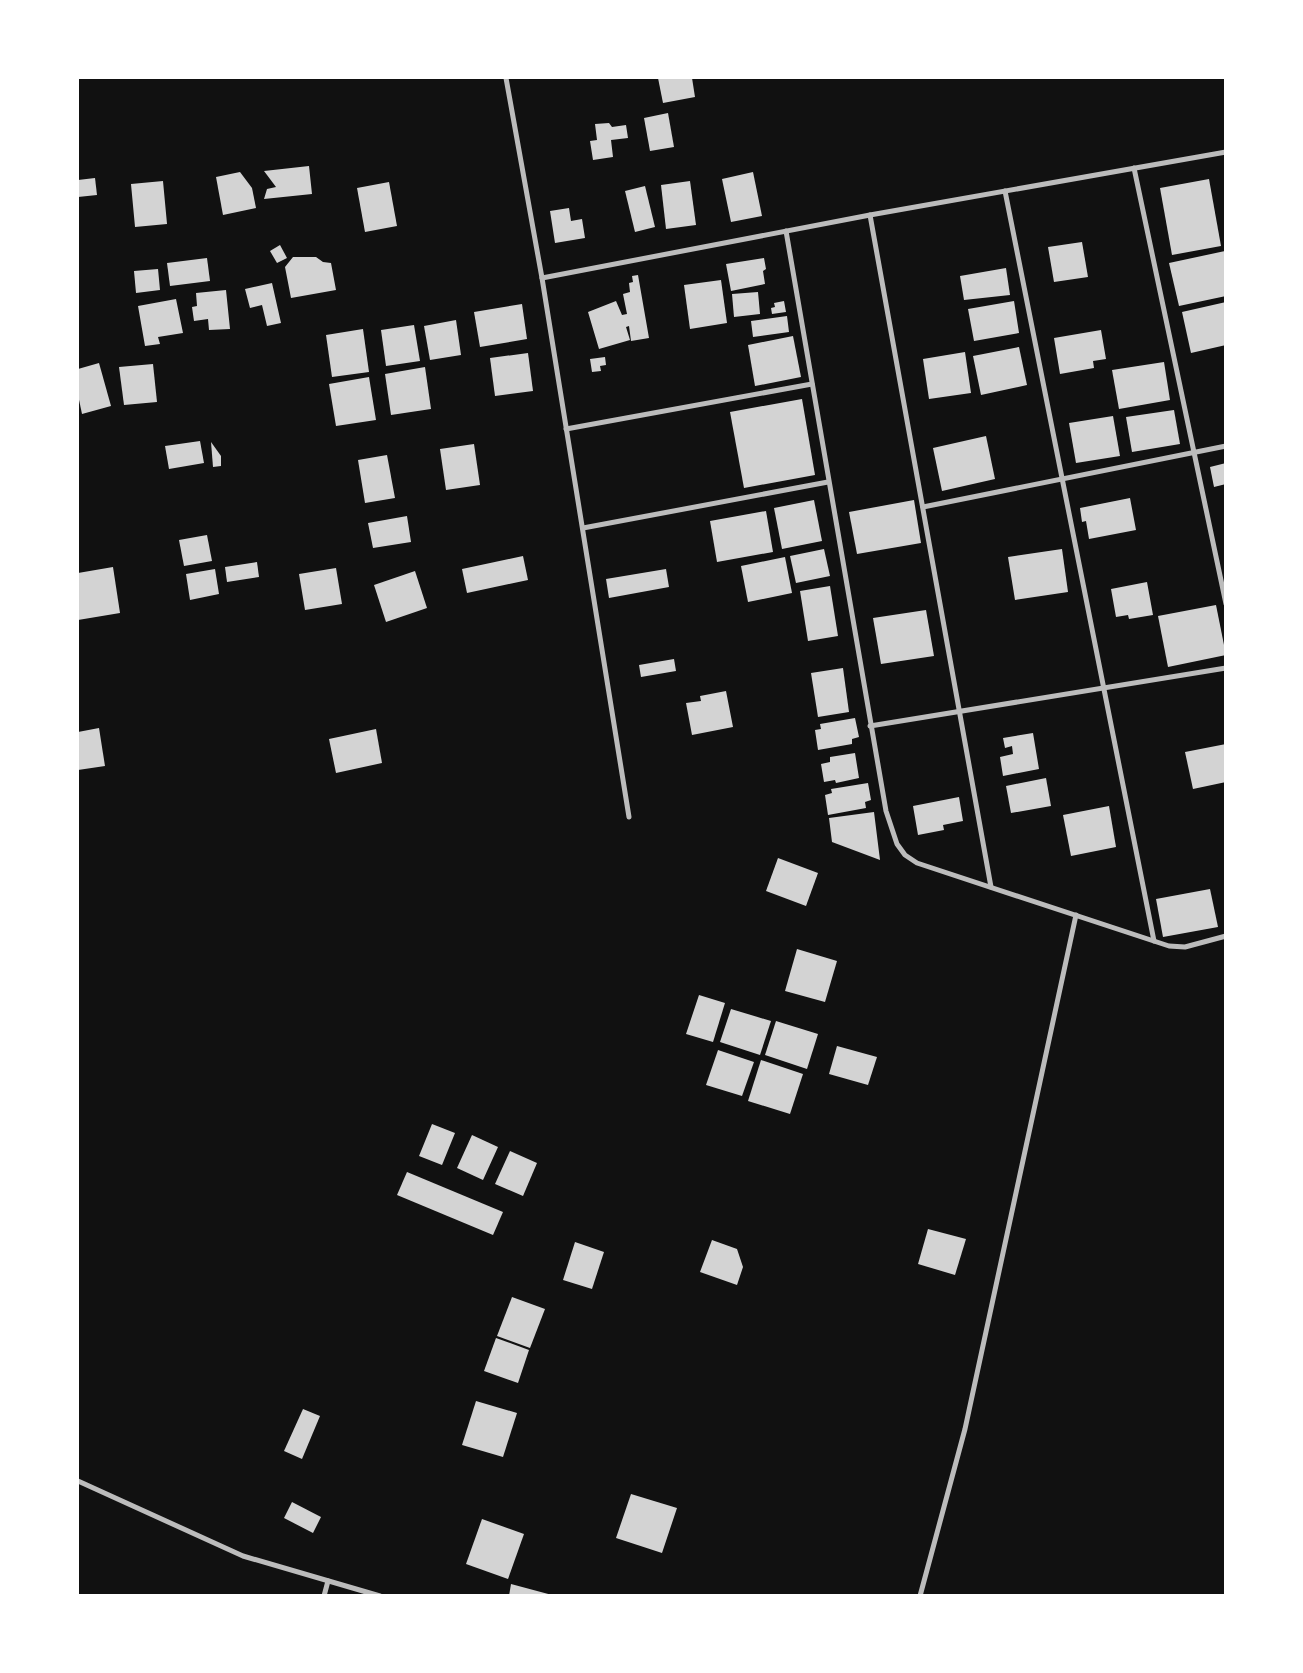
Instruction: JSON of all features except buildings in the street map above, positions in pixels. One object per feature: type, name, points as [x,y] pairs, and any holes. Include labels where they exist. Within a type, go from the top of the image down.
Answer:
[{"type":"street","points":[[506,78],[542,278],[629,817]]},
{"type":"street","points":[[542,278],[870,215],[1226,152]]},
{"type":"street","points":[[1134,168],[1226,604]]},
{"type":"street","points":[[1005,191],[1154,941]]},
{"type":"street","points":[[870,215],[992,887]]},
{"type":"street","points":[[786,231],[870,726],[886,811],[897,844],[905,855],[917,863],[1176,948],[1226,936]]},
{"type":"street","points":[[566,429],[812,384]]},
{"type":"street","points":[[923,507],[1226,446]]},
{"type":"street","points":[[583,528],[828,482]]},
{"type":"street","points":[[870,726],[1226,668]]},
{"type":"street","points":[[920,1596],[965,1429],[1076,915]]},
{"type":"street","points":[[78,1481],[243,1556],[380,1596]]},
{"type":"street","points":[[324,1596],[328,1581]]}]
